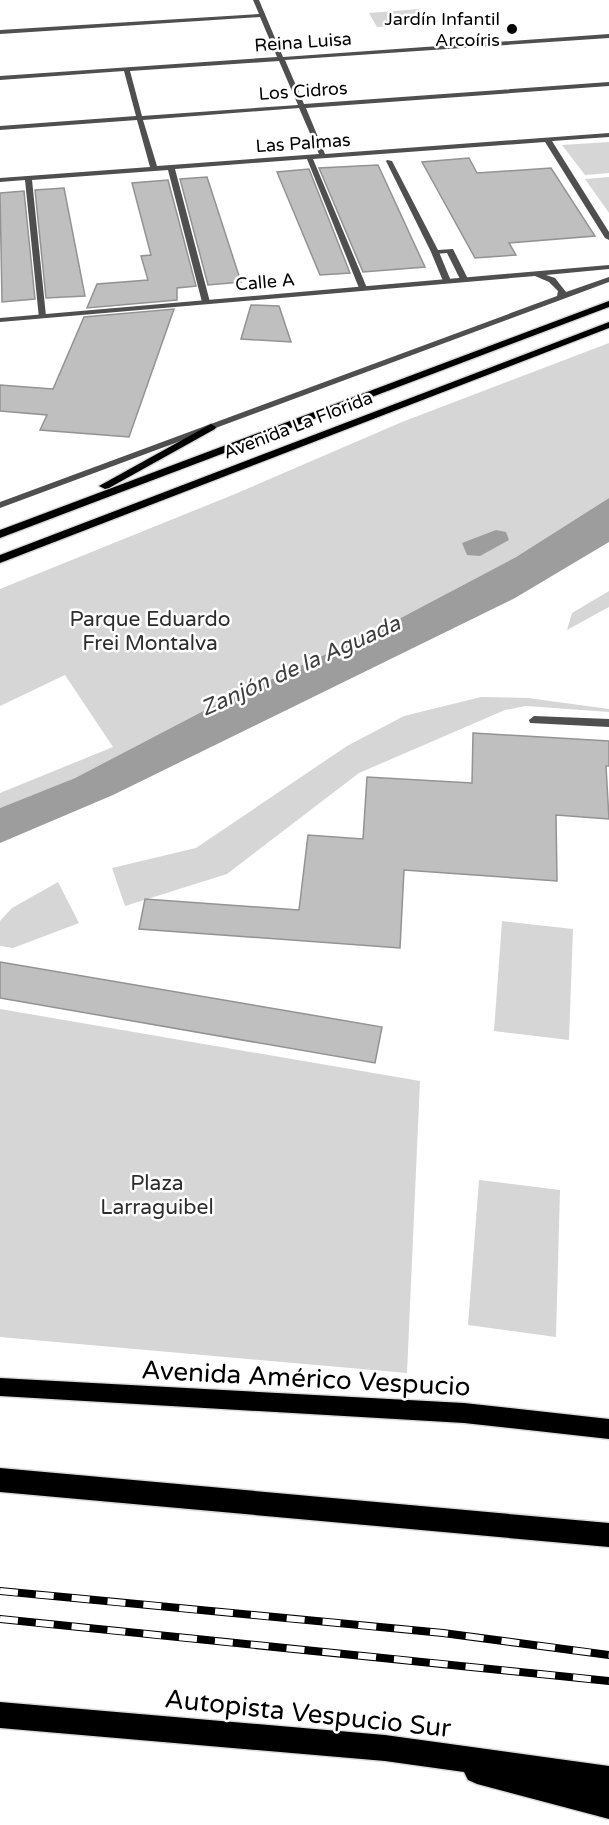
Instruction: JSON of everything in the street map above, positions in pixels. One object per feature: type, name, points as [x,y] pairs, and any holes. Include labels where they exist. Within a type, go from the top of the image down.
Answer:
[{"type":"highway","points":[[0,1480],[609,1535]]},
{"type":"highway","name":"Autopista Vespucio Sur","points":[[0,1715],[385,1748],[609,1779]]},
{"type":"highway","points":[[385,1748],[609,1805]]},
{"type":"main road","name":"Avenida La Florida","points":[[0,534],[609,304]]},
{"type":"main road","name":"Avenida La Florida","points":[[0,559],[609,325]]},
{"type":"main road","points":[[61,511],[211,427]]},
{"type":"main road","name":"Avenida Américo Vespucio","points":[[0,1387],[464,1413],[609,1429]]},
{"type":"street","points":[[256,0],[323,156]]},
{"type":"street","points":[[0,32],[263,15]]},
{"type":"street","name":"Reina Luisa","points":[[0,78],[609,36]]},
{"type":"street","points":[[126,69],[153,169]]},
{"type":"street","name":"Los Cidros","points":[[0,128],[609,84]]},
{"type":"street","name":"Las Palmas","points":[[0,180],[609,135]]},
{"type":"street","points":[[547,139],[609,238]]},
{"type":"street","points":[[309,157],[363,288]]},
{"type":"street","points":[[389,161],[435,252],[447,281]]},
{"type":"street","points":[[171,168],[206,302]]},
{"type":"street","points":[[28,178],[42,316]]},
{"type":"street","points":[[435,252],[450,251],[464,279]]},
{"type":"street","name":"Calle A","points":[[0,320],[609,267]]},
{"type":"street","points":[[533,273],[557,284],[562,291],[561,297]]},
{"type":"street","name":"Avenida La Florida","points":[[0,505],[609,279]]},
{"type":"street","points":[[534,720],[609,723]]},
{"type":"green space","points":[[419,9],[428,23],[377,27],[369,13]]},
{"type":"green space","points":[[609,142],[609,173],[585,175],[562,145]]},
{"type":"green space","points":[[609,177],[609,213],[585,179]]},
{"type":"green space","name":"Parque Eduardo Frei Montalva","points":[[609,343],[609,498],[516,557],[376,631],[211,707],[75,778],[0,808],[0,793],[113,747],[65,675],[0,706],[0,589],[235,494],[402,422]]},
{"type":"green space","points":[[609,591],[609,607],[567,630],[572,613]]},
{"type":"green space","points":[[481,697],[528,698],[609,709],[609,712],[526,706],[505,710],[359,773],[227,874],[125,906],[112,868],[196,848],[347,746],[404,716]]},
{"type":"green space","points":[[58,882],[79,923],[13,948],[0,946],[0,921],[12,908]]},
{"type":"green space","points":[[502,921],[573,929],[569,1040],[494,1031]]},
{"type":"green space","name":"Plaza Larraguibel","points":[[0,1009],[420,1081],[407,1373],[0,1337]]},
{"type":"green space","points":[[479,1180],[560,1190],[556,1337],[468,1325]]},
{"type":"shaded area","points":[[609,498],[609,542],[515,598],[113,795],[0,843],[0,808],[75,778],[211,707],[376,631],[516,557]]},
{"type":"shaded area","points":[[496,530],[506,532],[509,540],[480,556],[467,555],[462,543]]},
{"type":"building","points":[[469,158],[477,173],[551,168],[595,236],[509,243],[516,255],[475,258],[422,162]]},
{"type":"building","points":[[378,165],[425,267],[363,272],[319,168]]},
{"type":"building","points":[[309,169],[350,273],[320,275],[277,172]]},
{"type":"building","points":[[207,177],[241,282],[208,285],[180,179]]},
{"type":"building","points":[[168,180],[196,286],[177,288],[177,300],[87,308],[97,284],[148,280],[141,256],[151,255],[132,183]]},
{"type":"building","points":[[64,188],[85,296],[46,298],[35,190]]},
{"type":"building","points":[[24,191],[35,299],[2,302],[0,193]]},
{"type":"building","points":[[251,305],[279,306],[291,342],[241,339]]},
{"type":"building","points":[[174,309],[129,437],[40,430],[47,415],[0,411],[0,385],[53,389],[84,317]]},
{"type":"building","points":[[473,733],[609,741],[609,766],[606,766],[609,819],[556,815],[557,881],[404,870],[400,948],[139,929],[145,899],[299,910],[308,835],[363,839],[367,777],[472,783]]},
{"type":"building","points":[[0,962],[382,1027],[375,1063],[0,998]]},
{"type":"railway","points":[[0,1591],[443,1633],[609,1655]]},
{"type":"railway","points":[[0,1619],[609,1681]]},
{"type":"place","name":"Jardín Infantil Arcoíris","points":[[512,29]]},
{"type":"water label","name":"Zanjón de la Aguada","points":[[300,665]]}]
